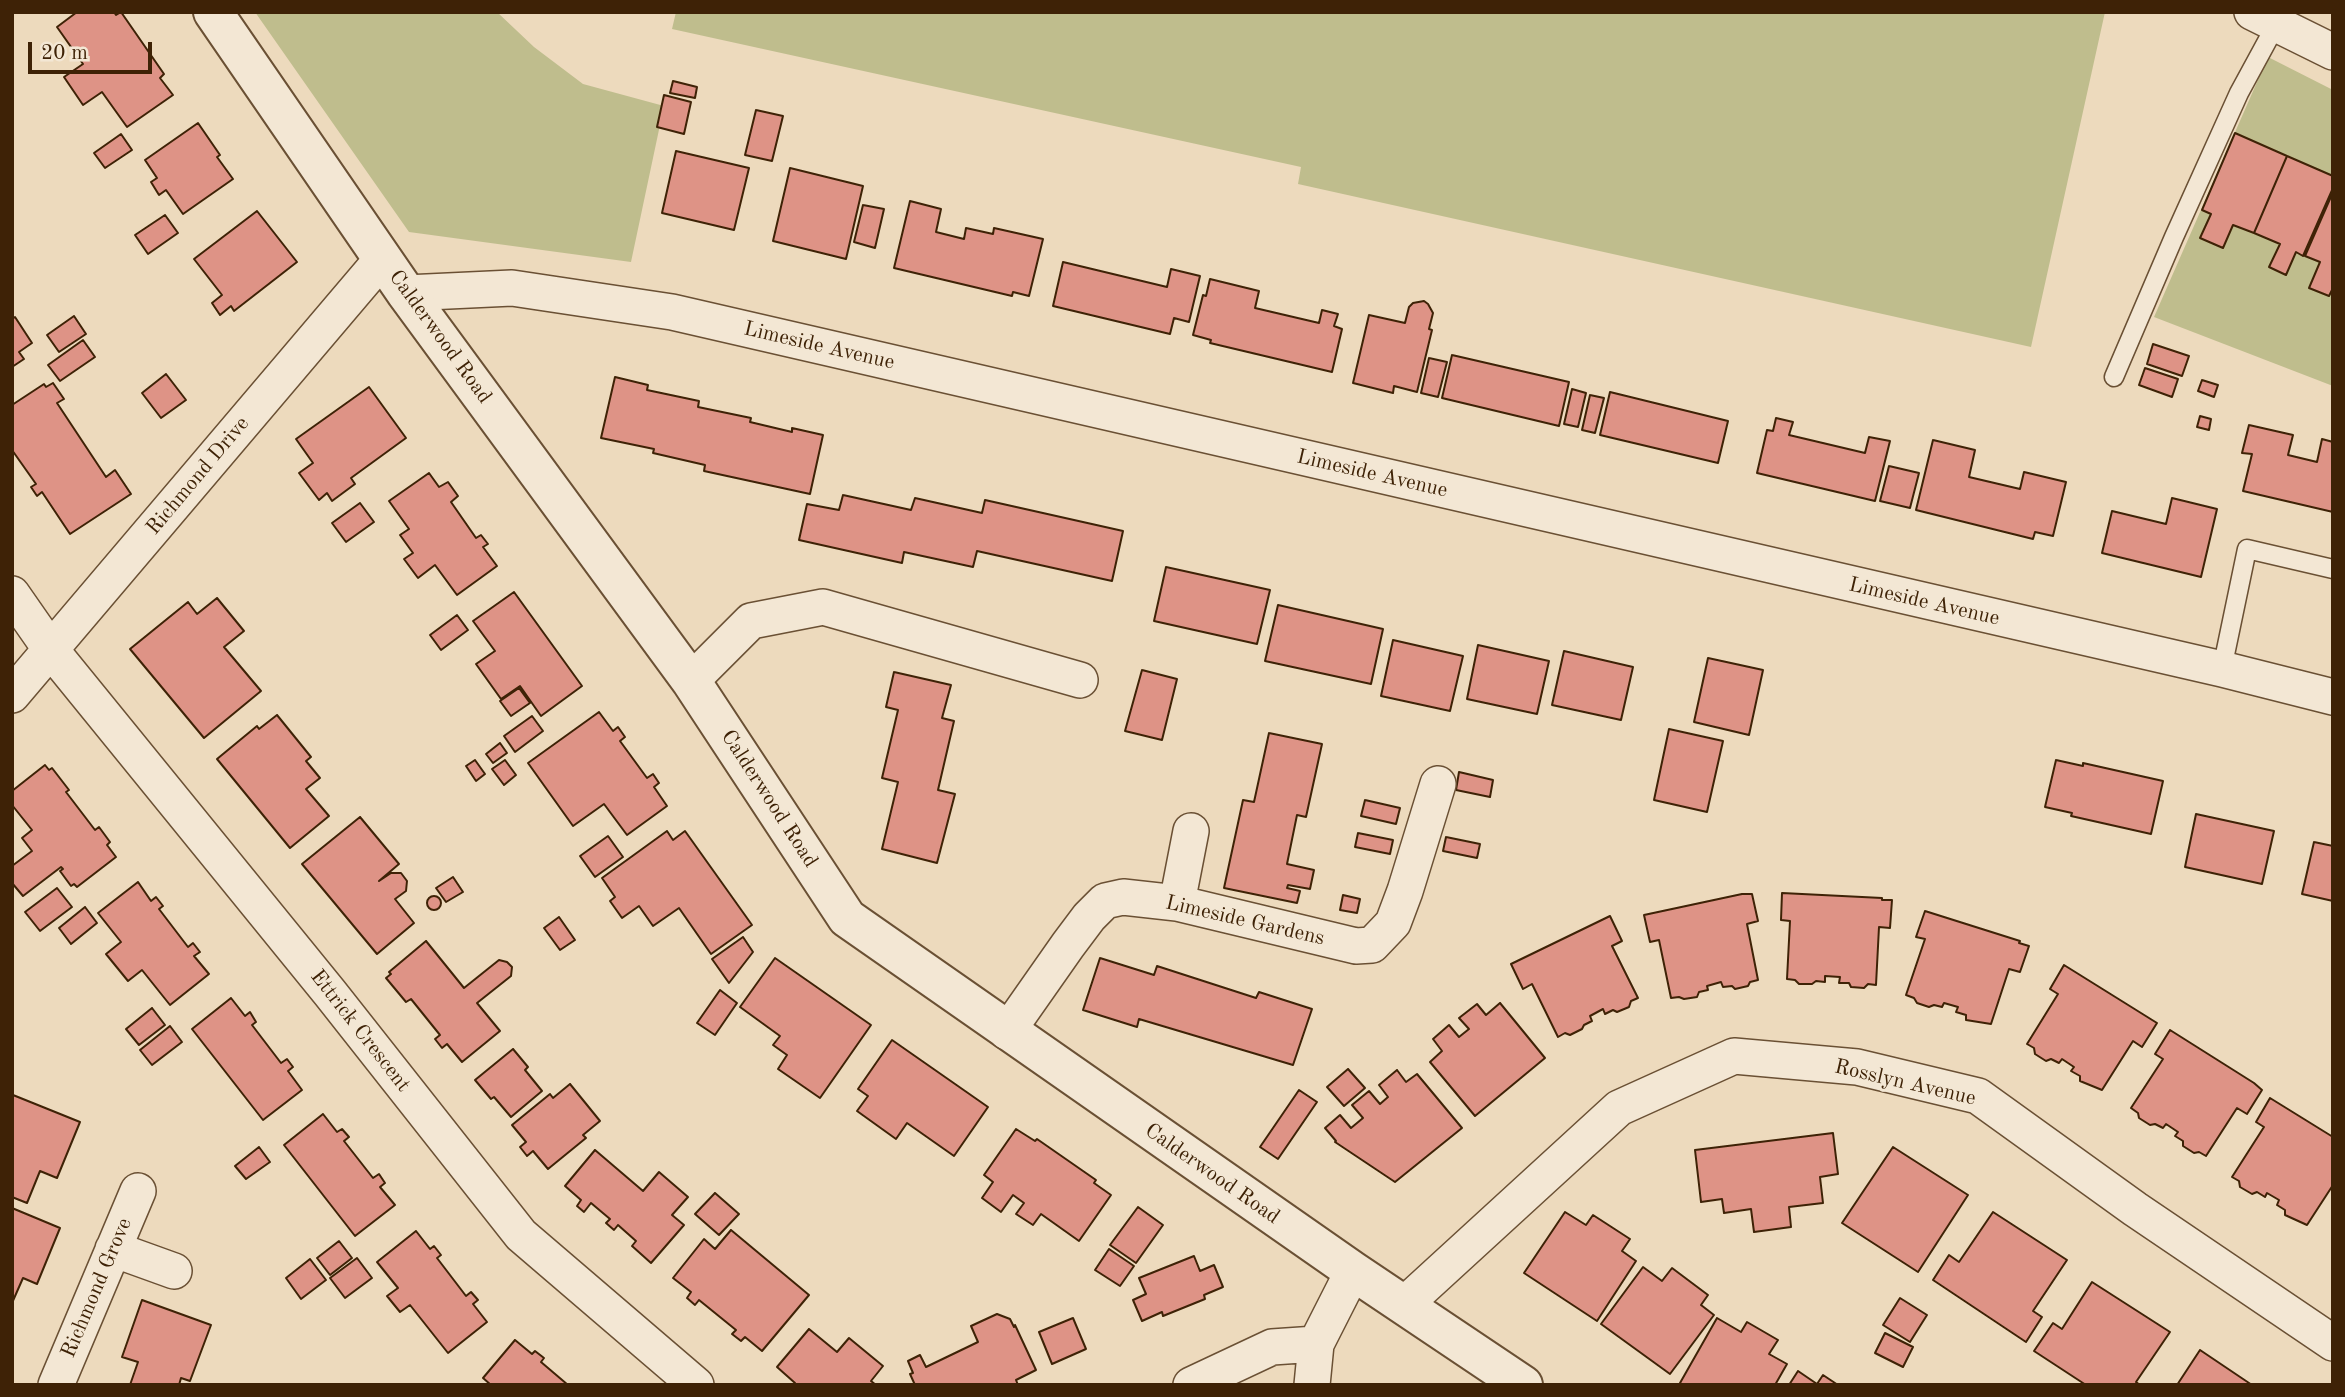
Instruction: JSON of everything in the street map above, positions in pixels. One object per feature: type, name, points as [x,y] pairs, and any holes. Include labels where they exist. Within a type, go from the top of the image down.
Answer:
[{"type":"street","name":"Calderwood Road","points":[[213,12],[406,293],[691,681],[847,918],[1007,1032],[1523,1385]]},
{"type":"street","points":[[2264,18],[2333,52]]},
{"type":"street","name":"Richmond Drive","points":[[12,695],[383,258]]},
{"type":"street","name":"Limeside Avenue","points":[[406,293],[512,288],[672,312],[2222,669],[2333,697]]},
{"type":"street","name":"Ettrick Crescent","points":[[12,594],[51,650],[330,993],[521,1236],[696,1385]]},
{"type":"street","points":[[691,681],[751,621],[823,607],[1080,680]]},
{"type":"street","name":"Limeside Gardens","points":[[1007,1032],[1068,944],[1105,901],[1123,897],[1177,903],[1356,946],[1372,945],[1393,923],[1438,784]]},
{"type":"street","points":[[1177,903],[1192,831]]},
{"type":"street","name":"Rosslyn Avenue","points":[[1405,1304],[1619,1108],[1734,1056],[1857,1067],[1978,1096],[2136,1209],[2333,1343]]},
{"type":"street","name":"Richmond Grove","points":[[56,1385],[138,1191]]},
{"type":"street","points":[[113,1250],[174,1272]]},
{"type":"street","points":[[1312,1385],[1317,1344],[1353,1271]]},
{"type":"street","points":[[1191,1385],[1272,1346],[1317,1344]]},
{"type":"lane","points":[[2114,377],[2239,93],[2264,18]]},
{"type":"lane","points":[[2222,669],[2247,549],[2333,569]]},
{"type":"shaded area","points":[[255,12],[497,12],[534,47],[583,84],[664,106],[631,262],[409,232]]},
{"type":"shaded area","points":[[676,12],[2105,12],[2031,347],[1298,184],[1301,167],[672,29]]},
{"type":"shaded area","points":[[2268,57],[2333,90],[2333,176],[2203,210],[2211,214],[2200,238],[2223,248],[2233,225],[2280,244],[2270,267],[2285,275],[2296,252],[2320,262],[2309,287],[2329,296],[2333,288],[2333,386],[2154,317]]},
{"type":"building","points":[[77,12],[114,12],[116,15],[121,12],[164,74],[160,78],[173,95],[127,127],[102,92],[83,105],[64,77],[83,64],[57,27]]},
{"type":"building","points":[[673,81],[697,87],[695,98],[670,93]]},
{"type":"building","points":[[664,95],[691,102],[684,134],[657,127]]},
{"type":"building","points":[[756,110],[783,116],[772,161],[745,155]]},
{"type":"building","points":[[198,123],[233,179],[183,214],[166,190],[159,195],[151,182],[157,178],[145,160]]},
{"type":"building","points":[[2235,133],[2287,156],[2254,233],[2233,225],[2223,248],[2200,238],[2211,214],[2202,210]]},
{"type":"building","points":[[121,134],[132,150],[105,168],[94,153]]},
{"type":"building","points":[[676,151],[749,168],[734,230],[662,213]]},
{"type":"building","points":[[2287,156],[2333,176],[2333,188],[2303,256],[2296,252],[2286,275],[2269,267],[2280,244],[2254,233]]},
{"type":"building","points":[[790,168],[863,186],[846,259],[773,241]]},
{"type":"building","points":[[2333,192],[2333,288],[2329,296],[2309,288],[2320,262],[2305,256]]},
{"type":"building","points":[[910,201],[941,209],[936,232],[964,239],[966,228],[993,234],[994,228],[1043,239],[1029,296],[1013,292],[1012,296],[894,268]]},
{"type":"building","points":[[863,205],[884,209],[875,248],[854,242]]},
{"type":"building","points":[[257,211],[297,262],[234,311],[231,306],[220,315],[212,303],[222,295],[194,259]]},
{"type":"building","points":[[165,215],[178,233],[148,254],[135,235]]},
{"type":"building","points":[[1063,262],[1167,287],[1171,269],[1200,276],[1189,322],[1174,318],[1170,334],[1053,306]]},
{"type":"building","points":[[1210,279],[1259,291],[1255,308],[1319,323],[1322,310],[1338,314],[1334,326],[1342,329],[1332,372],[1210,343],[1211,340],[1193,335]]},
{"type":"building","points":[[1424,301],[1433,313],[1429,329],[1432,330],[1417,392],[1394,386],[1393,393],[1353,383],[1369,315],[1405,323],[1409,307],[1413,303]]},
{"type":"building","points":[[74,316],[86,334],[59,352],[47,335]]},
{"type":"building","points":[[15,317],[32,343],[19,352],[24,359],[12,367],[12,319]]},
{"type":"building","points":[[83,340],[95,357],[60,381],[48,365]]},
{"type":"building","points":[[2153,344],[2189,356],[2182,376],[2147,364]]},
{"type":"building","points":[[1452,355],[1569,382],[1559,426],[1442,398]]},
{"type":"building","points":[[1429,358],[1447,362],[1438,397],[1421,393]]},
{"type":"building","points":[[2145,368],[2178,379],[2172,397],[2139,385]]},
{"type":"building","points":[[166,374],[186,400],[161,418],[142,393]]},
{"type":"building","points":[[615,377],[648,385],[647,390],[699,401],[698,407],[751,418],[750,422],[792,432],[792,428],[823,435],[810,494],[704,471],[705,465],[653,453],[654,449],[601,438]]},
{"type":"building","points":[[2202,380],[2218,385],[2214,397],[2198,391]]},
{"type":"building","points":[[53,383],[64,399],[57,403],[106,477],[115,470],[131,494],[70,534],[42,492],[37,496],[31,487],[36,484],[12,450],[12,405],[44,384],[46,387]]},
{"type":"building","points":[[369,387],[406,438],[351,478],[355,484],[332,501],[327,493],[319,500],[299,473],[313,463],[296,439]]},
{"type":"building","points":[[1572,389],[1586,393],[1578,427],[1564,424]]},
{"type":"building","points":[[1610,392],[1728,421],[1718,463],[1600,435]]},
{"type":"building","points":[[1590,395],[1604,398],[1595,433],[1582,430]]},
{"type":"building","points":[[2200,416],[2211,419],[2209,430],[2197,427]]},
{"type":"building","points":[[1776,418],[1793,422],[1789,435],[1865,453],[1869,437],[1890,441],[1875,501],[1757,473],[1767,430],[1773,431]]},
{"type":"building","points":[[2249,425],[2293,435],[2288,455],[2317,462],[2322,439],[2333,442],[2333,512],[2243,491],[2252,454],[2242,453]]},
{"type":"building","points":[[1933,440],[1975,450],[1969,477],[2020,489],[2024,472],[2066,482],[2053,536],[2035,532],[2033,539],[1916,510]]},
{"type":"building","points":[[1889,466],[1919,473],[1910,508],[1880,501]]},
{"type":"building","points":[[429,473],[439,487],[448,482],[458,496],[451,502],[476,538],[481,535],[488,544],[483,547],[497,566],[457,595],[435,565],[418,578],[404,559],[413,553],[400,535],[409,529],[389,501]]},
{"type":"building","points":[[843,495],[911,510],[915,498],[982,513],[985,500],[1123,531],[1112,581],[977,551],[973,567],[904,552],[902,563],[799,540],[807,504],[839,510]]},
{"type":"building","points":[[2172,498],[2217,509],[2201,577],[2102,553],[2112,511],[2166,524]]},
{"type":"building","points":[[360,503],[374,522],[346,542],[332,523]]},
{"type":"building","points":[[1166,567],[1270,590],[1257,644],[1154,621]]},
{"type":"building","points":[[514,592],[582,686],[541,716],[520,686],[501,699],[476,664],[495,651],[473,621]]},
{"type":"building","points":[[217,598],[244,631],[224,647],[261,691],[204,738],[130,649],[188,602],[197,614]]},
{"type":"building","points":[[1278,605],[1383,629],[1371,684],[1265,661]]},
{"type":"building","points":[[457,615],[468,630],[441,650],[430,635]]},
{"type":"building","points":[[1393,640],[1463,656],[1450,711],[1381,696]]},
{"type":"building","points":[[1478,645],[1549,661],[1537,714],[1467,699]]},
{"type":"building","points":[[1564,651],[1633,667],[1621,720],[1552,705]]},
{"type":"building","points":[[1708,658],[1763,670],[1749,735],[1694,722]]},
{"type":"building","points":[[1142,670],[1177,679],[1162,740],[1125,731]]},
{"type":"building","points":[[894,672],[951,685],[942,718],[954,721],[938,790],[955,794],[937,863],[882,849],[898,782],[882,778],[898,710],[886,707]]},
{"type":"building","points":[[519,688],[530,703],[511,716],[500,701]]},
{"type":"building","points":[[599,712],[613,731],[618,727],[625,737],[620,741],[647,778],[653,774],[659,783],[654,787],[667,806],[627,835],[604,804],[573,826],[528,763]]},
{"type":"building","points":[[277,715],[311,757],[306,761],[320,778],[306,789],[329,816],[290,848],[217,759],[257,726],[259,729]]},
{"type":"building","points":[[532,716],[543,731],[515,752],[504,736]]},
{"type":"building","points":[[1669,729],[1723,741],[1707,812],[1654,800]]},
{"type":"building","points":[[1269,733],[1322,744],[1306,817],[1297,815],[1287,864],[1314,870],[1310,889],[1288,885],[1287,888],[1300,891],[1297,903],[1224,888],[1243,800],[1254,802]]},
{"type":"building","points":[[500,743],[507,753],[493,763],[486,754]]},
{"type":"building","points":[[475,760],[485,774],[476,781],[466,766]]},
{"type":"building","points":[[505,760],[516,775],[504,785],[492,769]]},
{"type":"building","points":[[2056,760],[2083,766],[2083,763],[2163,781],[2151,834],[2071,816],[2072,813],[2045,807]]},
{"type":"building","points":[[45,765],[49,770],[52,768],[69,790],[66,792],[95,830],[99,827],[110,842],[107,845],[116,857],[77,887],[74,884],[71,886],[60,871],[63,869],[61,867],[23,896],[12,883],[12,866],[32,851],[22,838],[32,830],[12,805],[12,791]]},
{"type":"building","points":[[1459,772],[1493,780],[1490,797],[1456,790]]},
{"type":"building","points":[[1365,800],[1400,808],[1396,824],[1361,816]]},
{"type":"building","points":[[2196,814],[2274,831],[2262,884],[2185,867]]},
{"type":"building","points":[[360,817],[399,864],[379,881],[391,873],[401,873],[407,881],[406,891],[395,899],[414,923],[377,954],[302,864]]},
{"type":"building","points":[[667,831],[673,840],[685,831],[752,925],[711,954],[679,908],[653,926],[639,906],[622,918],[610,901],[615,897],[602,878]]},
{"type":"building","points":[[1358,833],[1393,840],[1390,854],[1355,847]]},
{"type":"building","points":[[608,836],[623,857],[595,877],[580,856]]},
{"type":"building","points":[[1446,837],[1480,844],[1477,858],[1443,851]]},
{"type":"building","points":[[2314,842],[2333,846],[2333,901],[2302,894]]},
{"type":"building","points":[[453,877],[463,892],[446,902],[436,888]]},
{"type":"building","points":[[138,882],[151,901],[156,897],[163,906],[159,909],[188,947],[193,943],[200,952],[194,956],[209,974],[170,1005],[142,970],[128,981],[106,954],[121,942],[98,913]]},
{"type":"building","points":[[57,888],[72,907],[40,931],[25,912]]},
{"type":"building","points":[[1782,893],[1892,900],[1890,928],[1879,927],[1876,985],[1851,987],[1849,983],[1839,983],[1840,977],[1825,976],[1825,982],[1816,981],[1812,984],[1799,984],[1795,980],[1787,979],[1790,921],[1781,920]]},
{"type":"building","points":[[1752,894],[1758,921],[1747,924],[1758,980],[1735,989],[1732,986],[1723,987],[1721,982],[1707,986],[1708,990],[1699,992],[1697,997],[1671,998],[1659,940],[1650,942],[1644,915]]},
{"type":"building","points":[[1343,895],[1360,899],[1357,913],[1340,910]]},
{"type":"building","points":[[431,896],[437,896],[441,903],[437,910],[431,910],[427,906],[427,900]]},
{"type":"building","points":[[85,907],[97,923],[71,944],[59,928]]},
{"type":"building","points":[[1925,911],[2029,946],[2020,972],[2009,969],[1991,1024],[1966,1020],[1966,1015],[1956,1012],[1958,1007],[1944,1003],[1942,1007],[1929,1007],[1906,995],[1925,939],[1916,937]]},
{"type":"building","points":[[1610,916],[1622,941],[1612,946],[1638,998],[1631,1001],[1629,1007],[1617,1012],[1613,1010],[1605,1014],[1603,1009],[1590,1016],[1592,1021],[1582,1029],[1558,1037],[1532,984],[1523,989],[1511,964]]},
{"type":"building","points":[[559,917],[575,940],[560,950],[544,928]]},
{"type":"building","points":[[743,937],[753,952],[729,983],[712,959]]},
{"type":"building","points":[[426,941],[464,988],[499,960],[512,967],[511,976],[477,1003],[500,1031],[462,1062],[447,1044],[442,1048],[435,1039],[440,1035],[411,999],[406,1002],[386,978],[391,974],[389,972]]},
{"type":"building","points":[[775,958],[871,1025],[820,1098],[778,1069],[787,1055],[773,1045],[780,1036],[740,1007]]},
{"type":"building","points":[[1100,958],[1154,975],[1157,966],[1256,998],[1259,992],[1312,1009],[1293,1065],[1139,1019],[1137,1027],[1083,1010]]},
{"type":"building","points":[[2064,965],[2157,1023],[2142,1047],[2133,1041],[2102,1090],[2080,1081],[2080,1076],[2071,1071],[2074,1067],[2062,1059],[2059,1063],[2051,1059],[2046,1061],[2035,1054],[2034,1048],[2027,1044],[2058,994],[2050,989]]},
{"type":"building","points":[[720,990],[737,1003],[715,1035],[697,1023]]},
{"type":"building","points":[[231,998],[245,1016],[250,1012],[256,1022],[252,1025],[281,1063],[287,1059],[293,1067],[288,1071],[302,1090],[263,1120],[192,1029]]},
{"type":"building","points":[[1500,1003],[1545,1058],[1475,1116],[1430,1062],[1442,1051],[1433,1039],[1449,1025],[1459,1037],[1469,1029],[1459,1018],[1477,1004],[1486,1015]]},
{"type":"building","points":[[152,1008],[165,1025],[139,1045],[126,1029]]},
{"type":"building","points":[[170,1026],[182,1042],[152,1065],[140,1050]]},
{"type":"building","points":[[2170,1030],[2262,1090],[2247,1114],[2237,1108],[2206,1156],[2183,1146],[2183,1141],[2175,1136],[2178,1132],[2166,1124],[2163,1128],[2150,1125],[2139,1118],[2138,1113],[2131,1108],[2163,1059],[2155,1054]]},
{"type":"building","points":[[892,1040],[988,1107],[954,1156],[907,1123],[896,1139],[857,1111],[868,1096],[858,1089]]},
{"type":"building","points":[[513,1049],[528,1067],[525,1070],[542,1091],[511,1117],[475,1080]]},
{"type":"building","points":[[1348,1069],[1365,1088],[1344,1106],[1327,1087]]},
{"type":"building","points":[[1397,1070],[1406,1082],[1417,1074],[1462,1128],[1395,1182],[1335,1142],[1325,1128],[1340,1115],[1351,1128],[1363,1118],[1352,1105],[1369,1091],[1380,1104],[1388,1097],[1379,1085]]},
{"type":"building","points":[[570,1084],[600,1121],[583,1135],[586,1138],[548,1169],[533,1151],[527,1156],[520,1147],[526,1142],[512,1125],[550,1094],[553,1098]]},
{"type":"building","points":[[1299,1090],[1317,1102],[1278,1159],[1260,1147]]},
{"type":"building","points":[[13,1095],[80,1122],[57,1178],[40,1171],[27,1203],[12,1197]]},
{"type":"building","points":[[2270,1098],[2333,1137],[2333,1185],[2307,1225],[2285,1215],[2285,1210],[2277,1205],[2279,1200],[2267,1193],[2265,1197],[2257,1192],[2252,1194],[2240,1187],[2239,1181],[2232,1177],[2264,1127],[2256,1122]]},
{"type":"building","points":[[323,1114],[337,1132],[342,1129],[349,1137],[344,1141],[373,1178],[379,1174],[385,1183],[380,1187],[395,1205],[355,1236],[284,1145]]},
{"type":"building","points":[[1016,1129],[1035,1141],[1037,1139],[1096,1180],[1094,1183],[1111,1195],[1079,1241],[1041,1214],[1033,1225],[1016,1214],[1024,1203],[1013,1195],[1001,1212],[982,1198],[993,1182],[984,1175]]},
{"type":"building","points":[[1833,1133],[1838,1174],[1820,1177],[1823,1203],[1789,1207],[1791,1227],[1754,1232],[1751,1209],[1724,1213],[1722,1199],[1701,1202],[1695,1150]]},
{"type":"building","points":[[259,1147],[270,1162],[246,1179],[235,1166]]},
{"type":"building","points":[[1893,1147],[1968,1195],[1918,1272],[1842,1223]]},
{"type":"building","points":[[595,1150],[643,1191],[659,1172],[688,1197],[672,1215],[684,1225],[651,1263],[632,1246],[636,1241],[618,1225],[614,1230],[606,1223],[610,1219],[591,1203],[584,1212],[577,1206],[581,1200],[565,1186]]},
{"type":"building","points":[[715,1193],[739,1214],[719,1235],[695,1214]]},
{"type":"building","points":[[1138,1207],[1163,1225],[1136,1263],[1110,1245]]},
{"type":"building","points":[[12,1208],[60,1228],[37,1284],[23,1278],[12,1303]]},
{"type":"building","points":[[1565,1212],[1586,1225],[1593,1215],[1630,1239],[1622,1251],[1636,1261],[1597,1321],[1524,1273]]},
{"type":"building","points":[[1993,1212],[2067,1260],[2033,1311],[2042,1317],[2026,1342],[1933,1280],[1949,1255],[1959,1262]]},
{"type":"building","points":[[731,1230],[809,1295],[762,1351],[745,1337],[741,1341],[732,1334],[736,1330],[699,1300],[695,1305],[687,1298],[691,1292],[673,1278],[704,1239],[715,1249]]},
{"type":"building","points":[[416,1231],[430,1249],[434,1246],[441,1255],[437,1258],[466,1296],[471,1292],[478,1300],[473,1304],[487,1322],[448,1353],[410,1305],[400,1312],[387,1296],[398,1288],[377,1262]]},
{"type":"building","points":[[339,1241],[352,1258],[330,1275],[317,1258]]},
{"type":"building","points":[[1109,1249],[1134,1266],[1120,1286],[1095,1270]]},
{"type":"building","points":[[1194,1256],[1200,1271],[1214,1265],[1223,1287],[1204,1295],[1205,1299],[1163,1316],[1162,1312],[1142,1321],[1133,1300],[1146,1294],[1139,1278]]},
{"type":"building","points":[[357,1258],[372,1278],[345,1298],[330,1278]]},
{"type":"building","points":[[310,1259],[326,1280],[301,1299],[286,1278]]},
{"type":"building","points":[[1643,1267],[1662,1281],[1672,1268],[1708,1295],[1701,1305],[1714,1315],[1670,1374],[1601,1324]]},
{"type":"building","points":[[2092,1282],[2170,1332],[2136,1382],[2140,1385],[2086,1385],[2034,1351],[2053,1323],[2062,1329]]},
{"type":"building","points":[[1900,1298],[1927,1315],[1910,1342],[1883,1325]]},
{"type":"building","points":[[142,1300],[211,1325],[190,1381],[181,1378],[179,1385],[130,1385],[138,1362],[122,1357]]},
{"type":"building","points":[[997,1314],[1010,1319],[1014,1327],[1015,1325],[1036,1370],[1016,1380],[1018,1385],[915,1385],[908,1361],[920,1355],[926,1367],[978,1342],[971,1326]]},
{"type":"building","points":[[1073,1318],[1086,1349],[1052,1364],[1039,1332]]},
{"type":"building","points":[[1717,1318],[1741,1332],[1747,1322],[1778,1340],[1769,1354],[1787,1364],[1775,1385],[1680,1383]]},
{"type":"building","points":[[809,1329],[837,1352],[849,1338],[883,1366],[871,1381],[876,1385],[793,1385],[795,1383],[777,1367]]},
{"type":"building","points":[[1885,1333],[1913,1347],[1903,1367],[1875,1353]]},
{"type":"building","points":[[515,1340],[532,1354],[535,1351],[544,1358],[541,1362],[568,1385],[491,1385],[483,1378]]},
{"type":"building","points":[[2200,1350],[2252,1385],[2177,1385]]},
{"type":"building","points":[[1798,1371],[1817,1384],[1823,1375],[1838,1385],[1789,1385]]}]
